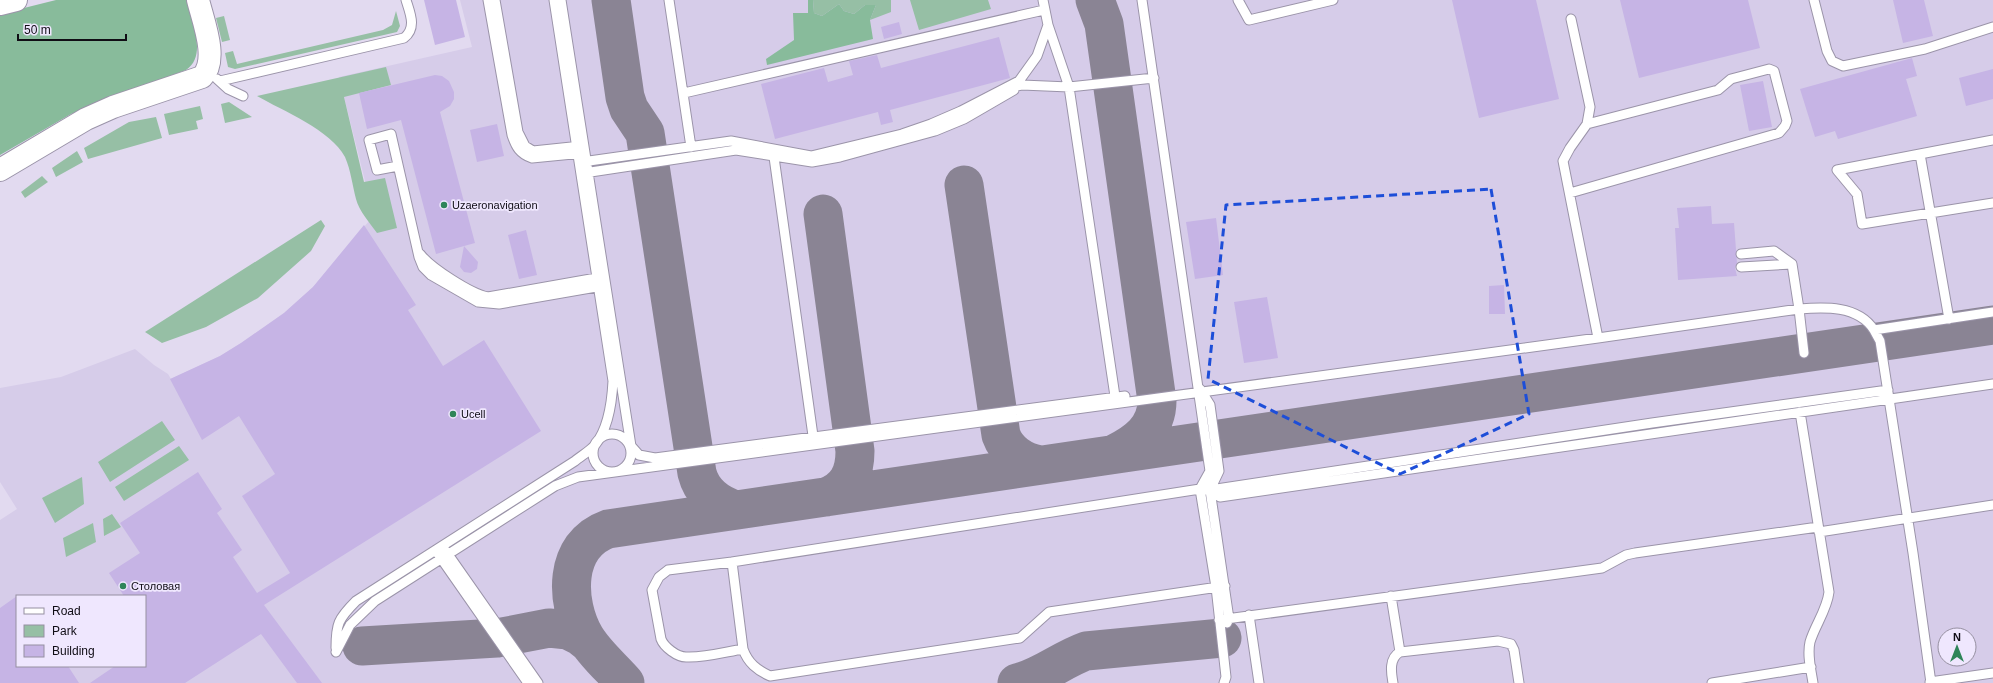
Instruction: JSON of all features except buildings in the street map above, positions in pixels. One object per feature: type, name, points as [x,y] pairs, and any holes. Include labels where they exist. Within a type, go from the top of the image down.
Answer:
[{"type":"main road","points":[[0,4],[16,0]]},
{"type":"main road","points":[[0,170],[86,119],[113,107],[198,79],[213,76],[211,56],[198,0]]},
{"type":"lane","points":[[213,76],[404,38],[409,33],[412,25],[406,0]]},
{"type":"lane","points":[[488,0],[510,128],[518,150],[532,158],[691,147],[731,141],[812,162],[840,158],[935,131],[964,119],[1022,85],[1037,56],[1048,25]]},
{"type":"lane","points":[[495,0],[517,126],[522,143],[533,151],[581,154]]},
{"type":"lane","points":[[554,0],[581,154],[601,282],[631,446],[631,459],[629,464],[624,469],[613,473],[600,469],[596,464],[593,451],[607,421],[611,401],[612,381],[601,282]]},
{"type":"lane","points":[[561,0],[581,154]]},
{"type":"lane","points":[[669,0],[691,147]]},
{"type":"lane","points":[[1043,0],[1048,25],[1069,87],[1116,400]]},
{"type":"lane","points":[[1142,0],[1210,471],[1200,489],[1220,587],[1229,619],[1222,638]]},
{"type":"lane","points":[[1238,0],[1249,20],[1333,0]]},
{"type":"lane","points":[[1814,0],[1827,51],[1832,61],[1843,66],[1925,49],[1993,27]]},
{"type":"lane","points":[[684,93],[1044,10]]},
{"type":"lane","points":[[1571,19],[1590,107],[1587,124],[1570,148],[1564,161],[1598,338]]},
{"type":"lane","points":[[584,172],[736,150],[811,156],[902,134],[931,124],[1019,81],[1037,56]]},
{"type":"lane","points":[[1570,193],[1779,133],[1784,129],[1787,121],[1774,71],[1769,69],[1731,79],[1718,90],[1587,124]]},
{"type":"lane","points":[[213,76],[228,89],[243,96]]},
{"type":"lane","points":[[1003,89],[1022,85],[1069,87],[1154,78]]},
{"type":"lane","points":[[1993,140],[1837,170],[1857,194],[1862,224],[1993,203]]},
{"type":"lane","points":[[774,152],[814,441]]},
{"type":"lane","points":[[1920,154],[1929,213],[1949,319]]},
{"type":"lane","points":[[398,166],[417,249],[435,268],[475,292],[485,296],[495,297],[601,282]]},
{"type":"lane","points":[[1741,254],[1774,251],[1792,264],[1804,353]]},
{"type":"lane","points":[[1741,267],[1792,264]]},
{"type":"lane","points":[[814,441],[655,458],[639,455],[623,437],[611,434],[599,439],[575,461],[356,601],[343,614],[336,628],[336,652],[350,625],[375,601],[564,481],[578,477],[613,473],[814,441],[1116,400],[1199,390],[1216,390],[1822,307],[1860,316],[1874,330],[1880,341],[1908,519],[1930,682],[1993,673]]},
{"type":"lane","points":[[1874,330],[1993,312]]},
{"type":"lane","points":[[743,650],[686,657],[672,651],[662,643],[652,590],[659,577],[668,570],[732,562],[1200,489],[1210,490],[1652,423],[1889,394],[1993,384]]},
{"type":"lane","points":[[1199,390],[1210,405],[1219,471],[1210,490],[1220,587],[1219,620],[1226,676],[1224,683]]},
{"type":"lane","points":[[1210,490],[1220,497],[1800,412],[1889,394]]},
{"type":"lane","points":[[1800,412],[1829,592],[1810,642],[1809,651],[1813,683]]},
{"type":"lane","points":[[1219,620],[1602,568],[1626,555],[1908,519],[1993,505]]},
{"type":"lane","points":[[439,547],[528,683]]},
{"type":"lane","points":[[444,556],[538,683]]},
{"type":"lane","points":[[732,562],[743,650],[746,658],[760,672],[770,676],[780,676],[1020,638],[1050,612],[1220,587]]},
{"type":"lane","points":[[1392,596],[1400,652]]},
{"type":"lane","points":[[343,614],[350,625]]},
{"type":"lane","points":[[1250,615],[1259,683]]},
{"type":"lane","points":[[1393,683],[1392,660],[1395,655],[1400,652],[1498,641],[1511,644],[1514,650],[1519,683]]},
{"type":"lane","points":[[1712,683],[1811,667]]},
{"type":"highlighted area","points":[[1491,189],[1529,414],[1400,474],[1208,379],[1226,205]]},
{"type":"shaded area","points":[[460,0],[1993,0],[1993,683],[0,683],[0,520],[17,509],[0,482],[0,388],[61,377],[135,349],[154,365],[168,374],[171,379],[220,356],[284,313],[313,287],[369,221],[378,233],[339,77],[472,47]]},
{"type":"green space","points":[[56,0],[187,0],[196,37],[196,56],[193,64],[186,70],[71,114],[0,155],[0,14]]},
{"type":"green space","points":[[808,0],[813,0],[814,13],[822,16],[839,4],[844,11],[854,14],[865,5],[876,5],[870,20],[873,39],[767,65],[766,59],[794,40],[793,13],[808,13]]},
{"type":"green space","points":[[813,0],[891,0],[891,12],[870,20],[876,5],[865,5],[854,14],[844,11],[839,4],[822,16],[814,13]]},
{"type":"green space","points":[[910,0],[988,0],[991,9],[919,30]]},
{"type":"green space","points":[[396,11],[400,26],[397,32],[235,69],[228,67],[225,53],[233,51],[237,64],[383,30],[392,25]]},
{"type":"green space","points":[[224,16],[230,40],[222,42],[216,18]]},
{"type":"green space","points":[[386,67],[391,85],[344,97],[364,182],[385,178],[397,228],[377,233],[357,203],[347,162],[338,147],[329,138],[306,122],[257,96]]},
{"type":"green space","points":[[229,102],[252,117],[225,123],[221,104]]},
{"type":"green space","points":[[200,106],[203,119],[196,121],[198,129],[169,135],[164,114]]},
{"type":"green space","points":[[156,117],[162,138],[88,159],[84,148],[129,122]]},
{"type":"green space","points":[[77,151],[83,162],[56,177],[52,168]]},
{"type":"green space","points":[[42,176],[48,182],[25,198],[21,192]]},
{"type":"green space","points":[[321,220],[325,226],[311,251],[258,298],[206,327],[162,343],[145,332]]},
{"type":"green space","points":[[162,421],[175,440],[110,482],[98,462]]},
{"type":"green space","points":[[179,446],[189,460],[124,501],[115,487]]},
{"type":"green space","points":[[82,477],[84,504],[55,523],[42,498]]},
{"type":"green space","points":[[112,514],[121,527],[104,536],[103,519]]},
{"type":"green space","points":[[93,523],[96,542],[66,557],[63,538]]},
{"type":"taxiway","points":[[611,0],[625,97],[629,109],[645,133],[697,473],[699,480],[711,497],[729,508],[736,510]]},
{"type":"taxiway","points":[[1095,0],[1104,24],[1157,401],[1154,419],[1144,434],[1138,440],[1114,454]]},
{"type":"taxiway","points":[[964,185],[1001,435],[1007,446],[1016,455],[1022,459],[1040,465]]},
{"type":"taxiway","points":[[823,214],[855,451],[855,459],[848,480],[839,490],[826,497]]},
{"type":"taxiway","points":[[625,683],[599,655],[585,637],[578,623],[572,592],[572,576],[576,561],[583,548],[593,537],[608,529],[1993,325]]},
{"type":"taxiway","points":[[362,646],[497,638],[549,628],[568,630],[580,636],[590,644]]},
{"type":"taxiway","points":[[1017,683],[1035,677],[1086,651],[1222,638]]},
{"type":"place","name":"Uzaeronavigation","points":[[444,205]]},
{"type":"place","name":"Ucell","points":[[453,414]]},
{"type":"place","name":"Столовая","points":[[123,586]]}]
